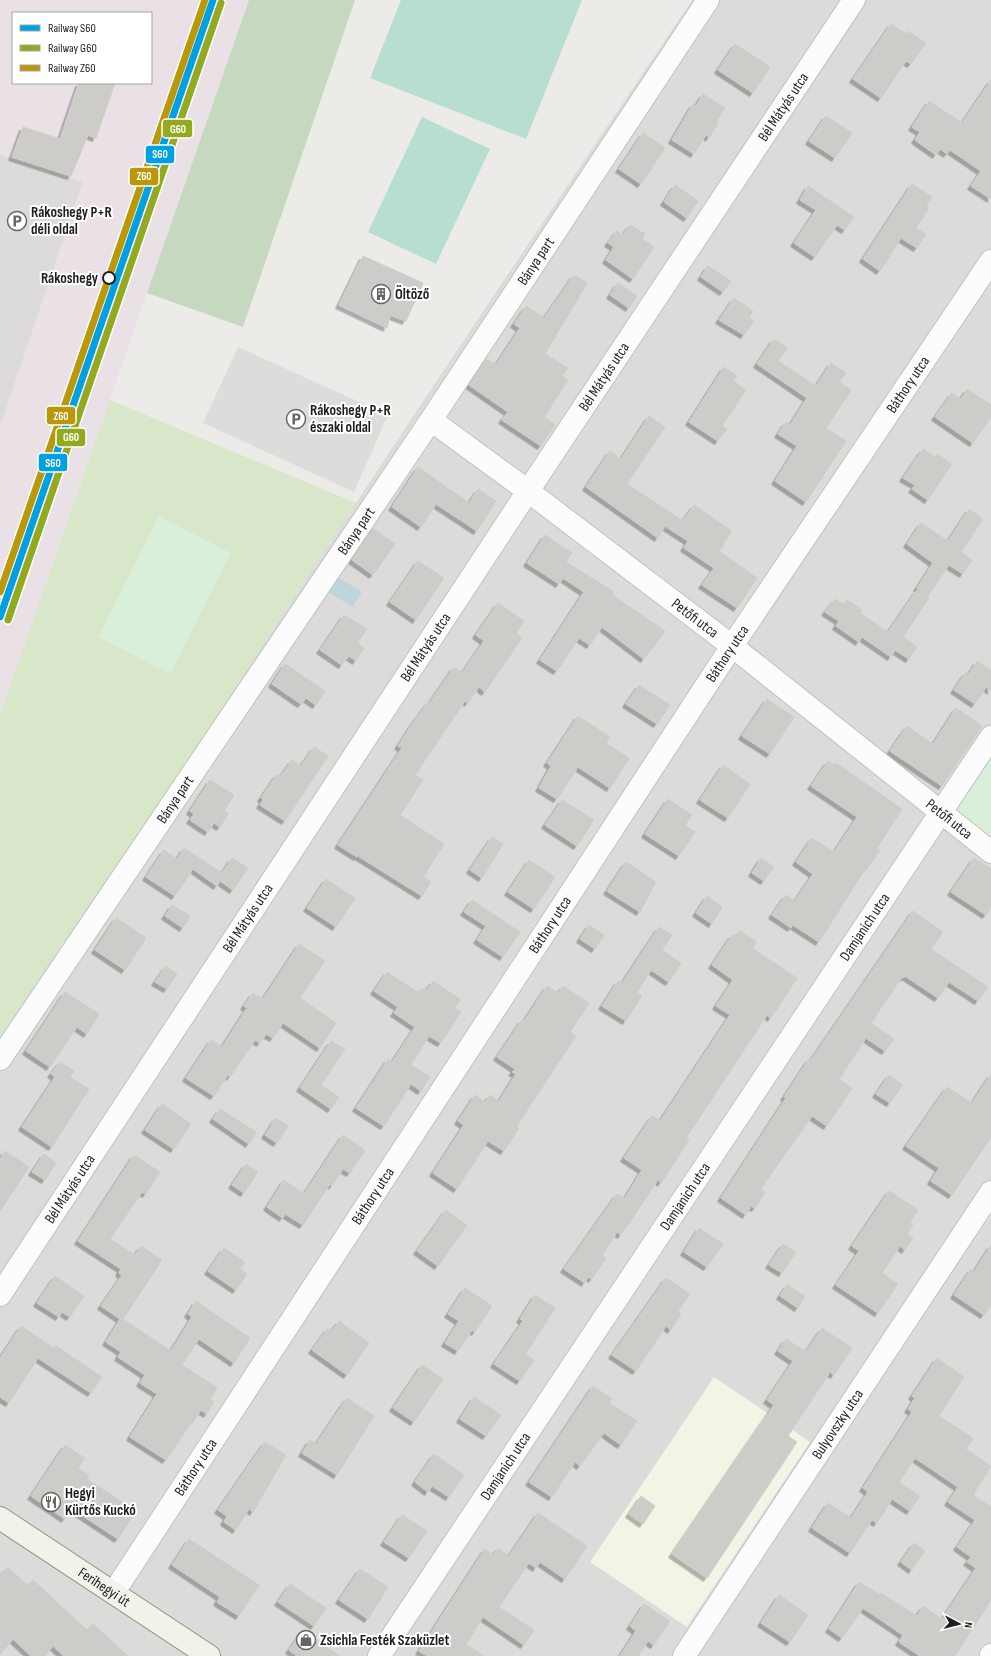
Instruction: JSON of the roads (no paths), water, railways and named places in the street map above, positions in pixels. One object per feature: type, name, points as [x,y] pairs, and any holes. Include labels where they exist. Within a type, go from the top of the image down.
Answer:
[{"type":"main road","name":"Ferihegyi út","points":[[0,1518],[209,1656]]},
{"type":"street","name":"Bánya part","points":[[0,1059],[431,420],[708,0]]},
{"type":"street","name":"Bél Mátyás utca","points":[[0,1296],[528,491],[854,0]]},
{"type":"street","name":"Báthory utca","points":[[114,1592],[732,646],[991,260]]},
{"type":"street","name":"Petőfi utca","points":[[431,420],[528,491],[732,646],[991,852]]},
{"type":"street","name":"Damjanich utca","points":[[380,1656],[991,737]]},
{"type":"street","name":"Bulyovszky utca","points":[[684,1656],[991,1192]]},
{"type":"water","points":[[336,576],[362,592],[352,607],[326,590]]},
{"type":"rail line","name":"Z60","points":[[0,592],[205,0]]},
{"type":"rail line","name":"S60","points":[[0,617],[213,0]]},
{"type":"rail line","name":"G60","points":[[8,620],[221,3]]},
{"type":"place","name":"Rákoshegy P+R déli oldal","points":[[17,221]]},
{"type":"place","name":"Rákoshegy","points":[[109,278]]},
{"type":"place","name":"Öltöző","points":[[381,294]]},
{"type":"place","name":"Rákoshegy P+R északi oldal","points":[[296,419]]},
{"type":"place","name":"Hegyi Kürtős Kuckó","points":[[51,1502]]},
{"type":"place","name":"Zsichla Festék Szaküzlet","points":[[306,1640]]}]
